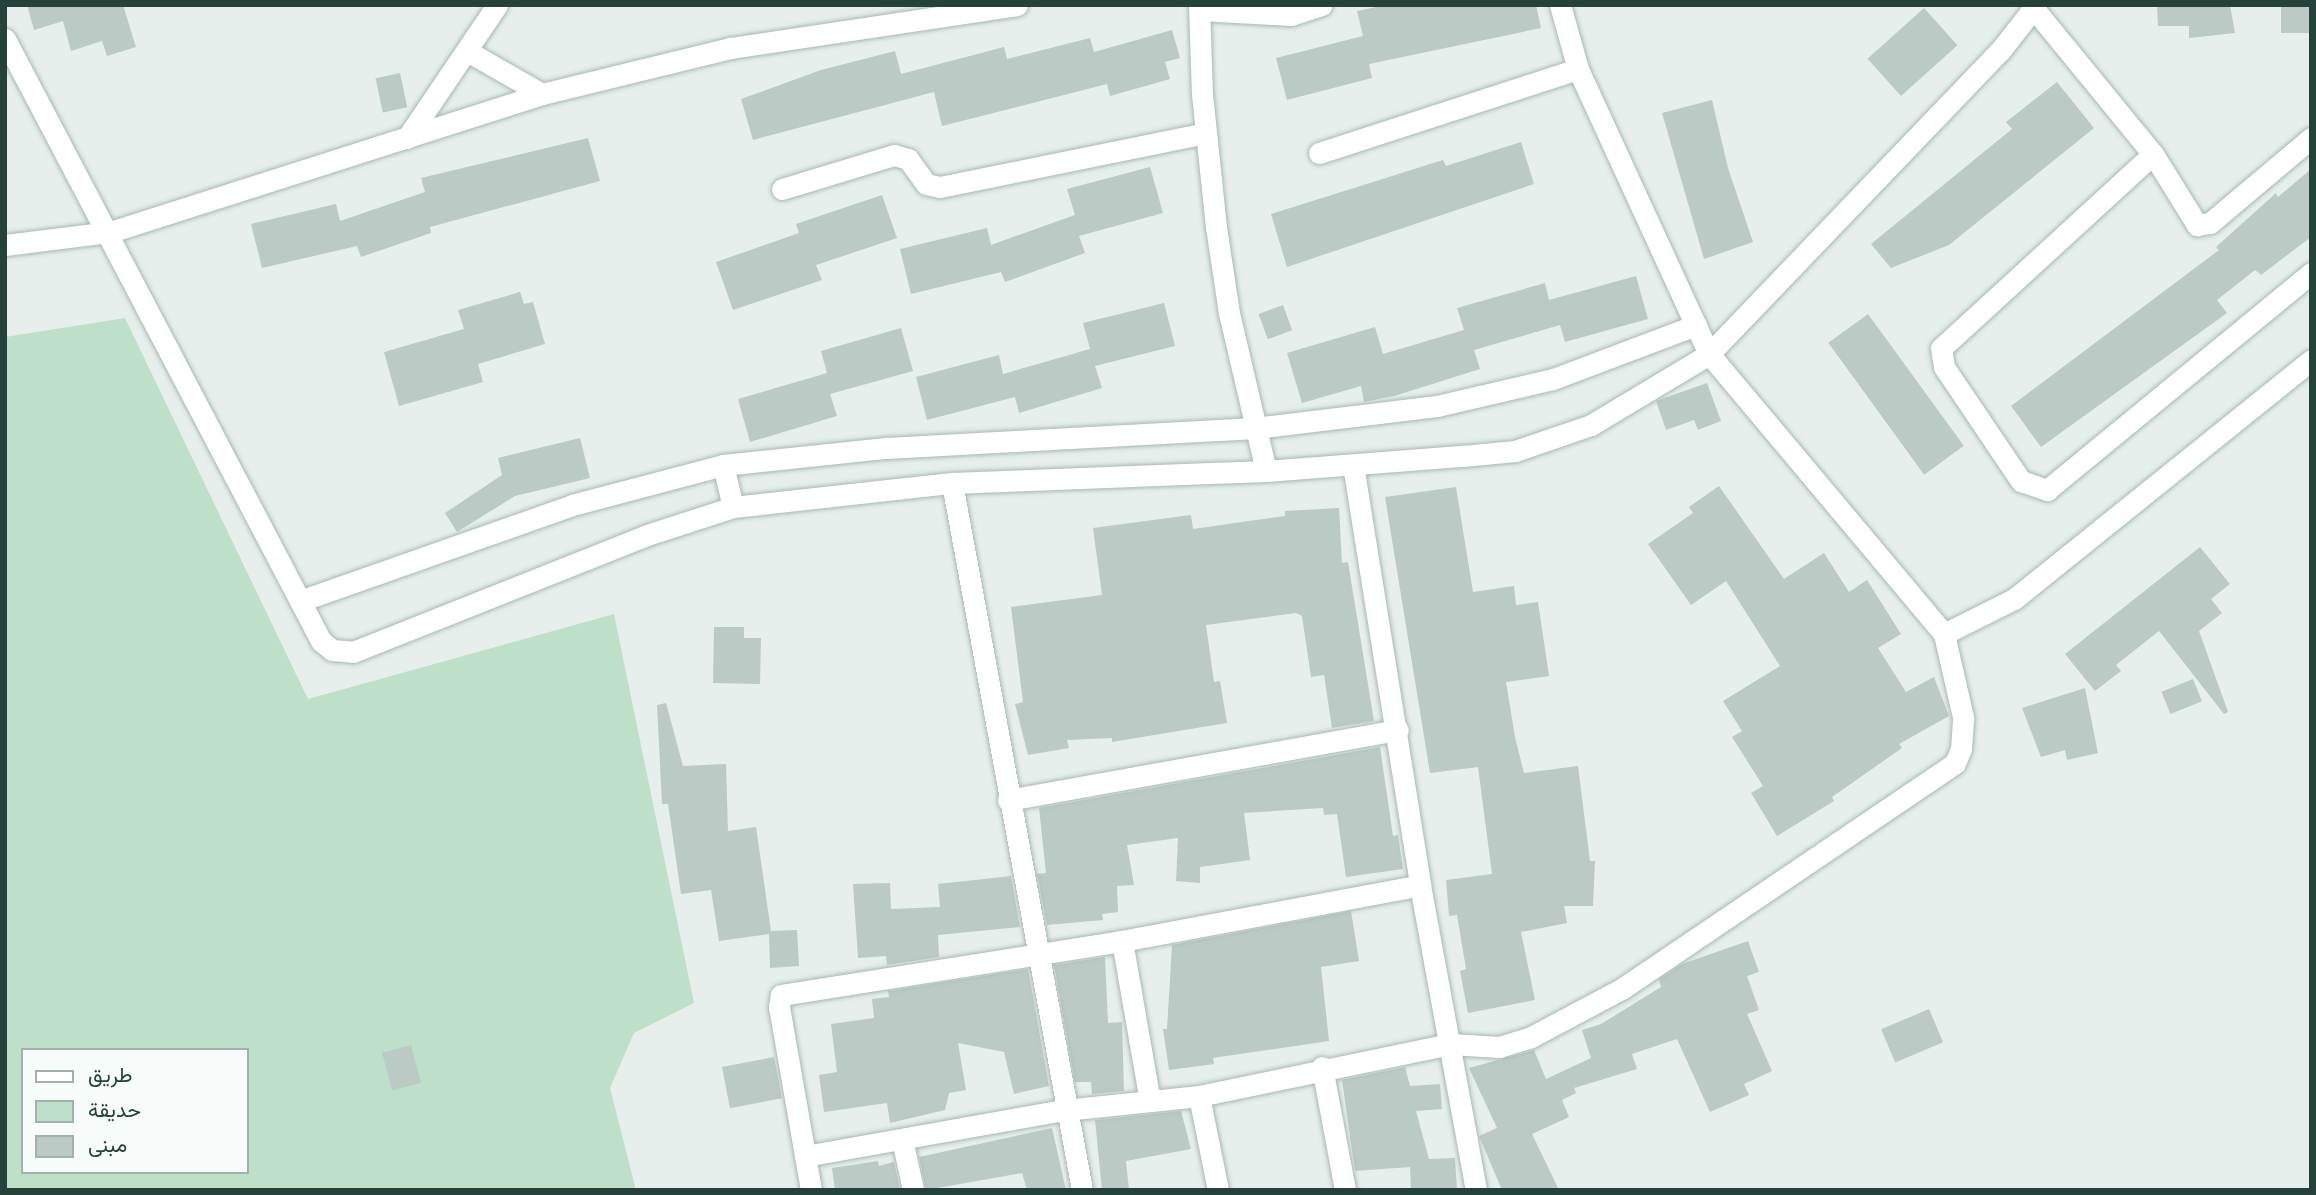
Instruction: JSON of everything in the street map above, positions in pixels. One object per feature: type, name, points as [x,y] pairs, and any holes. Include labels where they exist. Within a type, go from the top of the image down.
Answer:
[{"type":"street","points":[[407,138],[497,5]]},
{"type":"street","points":[[5,245],[110,232],[542,94],[730,48],[1017,5]]},
{"type":"street","points":[[1266,471],[1229,313],[1205,133],[1199,7],[1291,15],[1321,5]]},
{"type":"street","points":[[805,1156],[1065,1110],[1199,1096],[1322,1067],[1451,1044],[1499,1047],[1531,1037],[1623,988],[1945,774],[1961,749],[1963,717],[1944,634],[1709,354],[1577,69],[1560,5]]},
{"type":"street","points":[[5,39],[110,232],[321,641],[332,650],[353,652],[647,535],[733,508],[952,483],[1266,471],[1515,450],[1591,425],[1709,354],[2036,8],[2153,154],[2187,216],[2202,226],[2311,138]]},
{"type":"street","points":[[467,51],[542,94]]},
{"type":"street","points":[[1319,153],[1577,69]]},
{"type":"street","points":[[782,189],[894,155],[908,159],[926,184],[940,187],[1205,133]]},
{"type":"street","points":[[2153,154],[1941,348],[1944,367],[2021,481],[2047,490],[2311,272]]},
{"type":"street","points":[[300,601],[572,505],[723,465],[886,448],[1255,428],[1437,406],[1553,379],[1696,325]]},
{"type":"street","points":[[1944,634],[2014,599],[2311,360]]},
{"type":"street","points":[[723,465],[733,508]]},
{"type":"street","points":[[1353,465],[1398,730],[1420,886],[1476,1190]]},
{"type":"street","points":[[952,483],[1065,1110],[1082,1190]]},
{"type":"street","points":[[1008,800],[1398,730]]},
{"type":"street","points":[[811,1190],[779,1007],[782,995],[1037,956],[1420,886]]},
{"type":"street","points":[[1122,941],[1150,1101]]},
{"type":"street","points":[[1322,1067],[1345,1190]]},
{"type":"street","points":[[1199,1096],[1218,1190]]},
{"type":"street","points":[[902,1139],[913,1190]]},
{"type":"green space","points":[[125,318],[308,699],[614,614],[694,1003],[634,1033],[610,1088],[636,1190],[5,1190],[5,337]]},
{"type":"building","points":[[27,5],[123,5],[136,47],[107,56],[102,41],[71,51],[63,21],[34,30]]},
{"type":"building","points":[[1386,5],[1536,5],[1541,28],[1369,64],[1372,78],[1287,100],[1276,58],[1363,36],[1357,11]]},
{"type":"building","points":[[2157,5],[2230,5],[2235,33],[2189,38],[2189,26],[2158,26]]},
{"type":"building","points":[[2281,5],[2311,5],[2311,33],[2281,33]]},
{"type":"building","points":[[1924,8],[1957,45],[1901,96],[1868,59]]},
{"type":"building","points":[[1172,30],[1180,58],[1165,62],[1170,79],[1110,96],[1107,84],[942,126],[934,92],[753,140],[741,99],[821,70],[895,51],[901,74],[1004,47],[1007,59],[1090,38],[1094,52]]},
{"type":"building","points":[[400,73],[407,107],[383,112],[376,78]]},
{"type":"building","points":[[2057,82],[2094,128],[1949,245],[1891,268],[1871,244],[2012,129],[2006,122]]},
{"type":"building","points":[[1712,100],[1728,168],[1753,242],[1704,259],[1662,113]]},
{"type":"building","points":[[588,138],[600,181],[430,227],[431,233],[361,257],[357,246],[262,268],[251,224],[336,204],[340,221],[425,192],[421,178]]},
{"type":"building","points":[[1521,142],[1534,184],[1287,267],[1271,214],[1443,160],[1446,166]]},
{"type":"building","points":[[1150,167],[1163,213],[1079,236],[1085,253],[1005,282],[1001,272],[911,294],[900,249],[987,228],[991,245],[1075,215],[1067,189]]},
{"type":"building","points":[[2311,169],[2311,237],[2261,275],[2255,270],[2217,300],[2227,313],[2041,447],[2011,406],[2219,250],[2216,247],[2276,193],[2278,197]]},
{"type":"building","points":[[882,195],[897,238],[816,265],[822,280],[733,310],[716,262],[799,233],[796,224]]},
{"type":"building","points":[[1636,276],[1648,319],[1565,342],[1560,325],[1474,350],[1480,369],[1394,396],[1364,402],[1361,386],[1302,403],[1287,353],[1375,327],[1383,354],[1464,330],[1457,308],[1545,283],[1549,300]]},
{"type":"building","points":[[520,292],[524,304],[533,302],[545,344],[478,364],[483,382],[399,406],[384,352],[464,329],[458,310]]},
{"type":"building","points":[[1164,303],[1175,346],[1095,366],[1102,388],[1019,413],[1015,397],[927,420],[916,377],[999,355],[1003,374],[1090,349],[1083,323]]},
{"type":"building","points":[[1283,305],[1292,330],[1268,339],[1259,314]]},
{"type":"building","points":[[1868,314],[1964,446],[1924,475],[1828,343]]},
{"type":"building","points":[[901,328],[913,371],[830,394],[837,416],[750,442],[738,399],[827,373],[821,351]]},
{"type":"building","points":[[1707,383],[1721,421],[1698,430],[1694,420],[1666,430],[1656,401]]},
{"type":"building","points":[[580,438],[590,478],[515,496],[457,532],[445,513],[502,475],[498,458]]},
{"type":"building","points":[[1719,486],[1784,579],[1824,553],[1849,592],[1867,580],[1901,634],[1878,648],[1906,692],[1934,677],[1949,716],[1899,744],[1902,748],[1832,797],[1834,801],[1777,836],[1751,793],[1763,786],[1732,737],[1742,731],[1723,701],[1780,666],[1726,581],[1691,605],[1648,544],[1693,513],[1689,507]]},
{"type":"building","points":[[1456,487],[1473,592],[1514,586],[1516,605],[1538,602],[1549,676],[1506,682],[1515,737],[1524,773],[1578,766],[1590,861],[1595,861],[1593,906],[1564,906],[1567,923],[1521,932],[1535,1000],[1468,1013],[1460,971],[1466,969],[1457,915],[1449,916],[1446,880],[1492,874],[1478,767],[1430,773],[1385,497]]},
{"type":"building","points":[[1339,508],[1342,563],[1348,562],[1374,721],[1332,728],[1324,675],[1311,677],[1302,616],[1296,613],[1206,625],[1214,682],[1220,681],[1227,723],[1112,742],[1112,738],[1067,740],[1069,748],[1028,755],[1015,704],[1023,702],[1011,607],[1102,595],[1093,528],[1191,515],[1193,529],[1285,516],[1285,511]]},
{"type":"building","points":[[2200,547],[2230,584],[2211,599],[2222,613],[2199,631],[2228,712],[2224,714],[2159,631],[2116,665],[2121,671],[2095,691],[2065,654]]},
{"type":"building","points":[[714,627],[744,627],[744,638],[761,638],[760,684],[713,683]]},
{"type":"building","points":[[2193,679],[2202,701],[2170,714],[2161,692]]},
{"type":"building","points":[[2085,688],[2098,753],[2067,760],[2065,750],[2041,757],[2022,708]]},
{"type":"building","points":[[666,703],[683,766],[726,764],[728,831],[756,827],[771,931],[797,930],[799,966],[770,968],[769,934],[719,941],[711,890],[681,894],[668,804],[662,804],[657,705]]},
{"type":"building","points":[[1380,747],[1393,836],[1398,835],[1403,869],[1346,877],[1337,814],[1324,815],[1323,808],[1244,813],[1250,860],[1200,867],[1200,883],[1176,881],[1178,838],[1127,845],[1134,885],[1117,886],[1118,912],[1102,914],[1103,920],[1047,925],[1037,874],[1046,873],[1039,808]]},
{"type":"building","points":[[1011,876],[1020,927],[938,935],[939,957],[887,965],[886,956],[858,958],[853,884],[890,883],[891,909],[940,907],[938,884]]},
{"type":"building","points":[[1351,911],[1359,961],[1321,967],[1329,1041],[1213,1058],[1214,1064],[1169,1070],[1163,1029],[1167,1029],[1172,945]]},
{"type":"building","points":[[1748,941],[1759,972],[1747,976],[1759,1010],[1747,1014],[1772,1071],[1744,1084],[1749,1095],[1710,1112],[1677,1039],[1632,1054],[1637,1069],[1574,1088],[1576,1093],[1562,1100],[1569,1117],[1532,1134],[1559,1190],[1502,1190],[1479,1136],[1497,1128],[1469,1068],[1534,1050],[1546,1079],[1591,1058],[1582,1030],[1601,1024],[1661,987],[1659,979],[1682,964]]},
{"type":"building","points":[[1105,957],[1108,1023],[1122,1022],[1124,1091],[1092,1094],[1091,1082],[1075,1082],[1054,965]]},
{"type":"building","points":[[1028,969],[1049,1086],[1014,1094],[1004,1052],[958,1043],[966,1090],[949,1093],[945,1110],[890,1123],[887,1103],[824,1112],[819,1075],[837,1072],[831,1024],[874,1018],[872,999],[889,997],[888,991]]},
{"type":"building","points":[[1929,1009],[1943,1042],[1895,1062],[1881,1029]]},
{"type":"building","points":[[411,1045],[421,1083],[392,1090],[382,1053]]},
{"type":"building","points":[[774,1057],[782,1098],[730,1108],[722,1067]]},
{"type":"building","points":[[1405,1067],[1410,1086],[1440,1084],[1442,1109],[1416,1111],[1429,1159],[1455,1158],[1457,1190],[1411,1190],[1410,1167],[1355,1171],[1342,1080]]},
{"type":"building","points":[[1181,1111],[1191,1149],[1126,1161],[1129,1190],[1102,1190],[1095,1120]]},
{"type":"building","points":[[1052,1128],[1066,1190],[1027,1190],[1022,1173],[926,1190],[919,1157]]},
{"type":"building","points":[[878,1161],[879,1166],[894,1162],[900,1190],[835,1190],[832,1168]]}]
